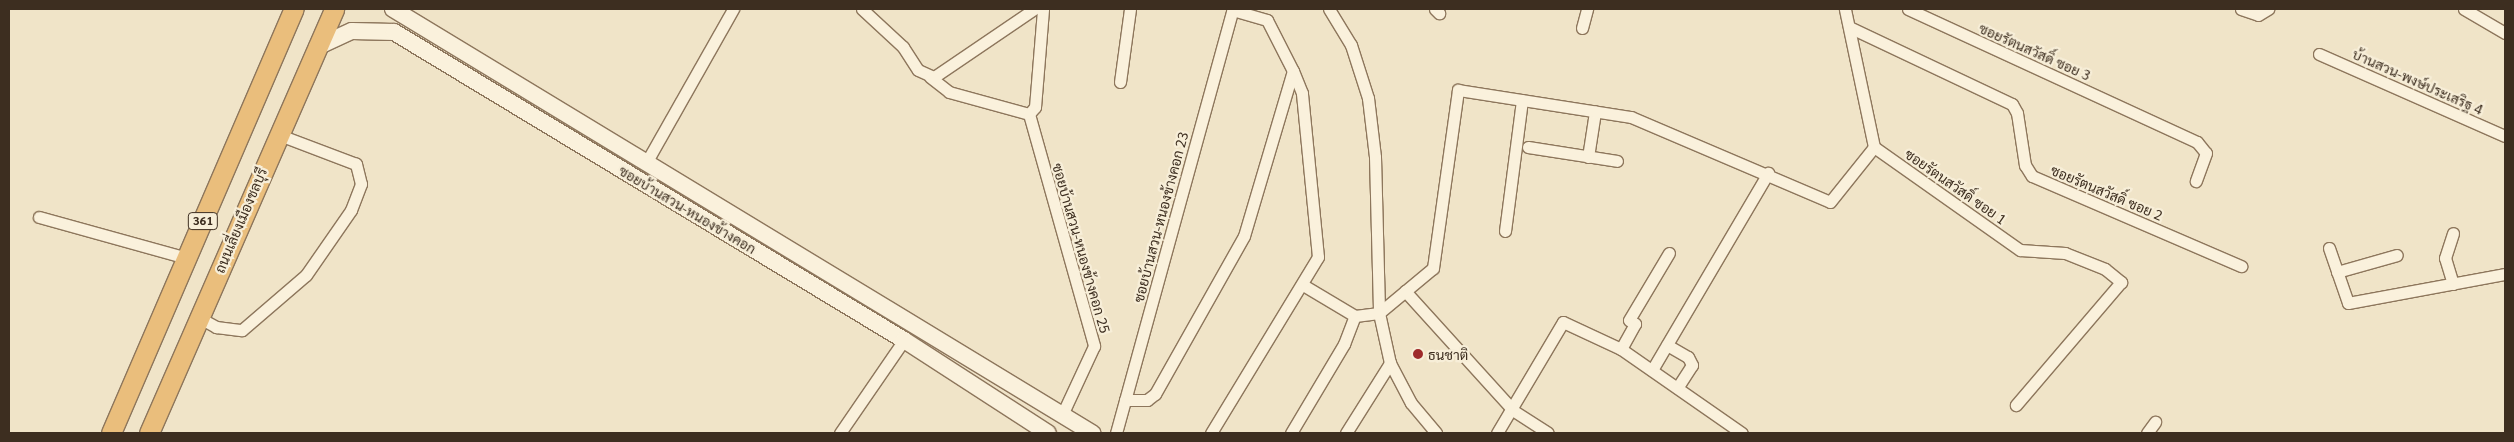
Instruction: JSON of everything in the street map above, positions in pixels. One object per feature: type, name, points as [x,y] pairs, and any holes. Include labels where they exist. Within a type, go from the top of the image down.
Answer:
[{"type":"highway","name":"361","points":[[111,433],[294,9]]},
{"type":"highway","name":"ถนนเลี่ยงเมืองชลบุรี","points":[[149,433],[334,9]]},
{"type":"main road","name":"ซอยบ้านสวน-หนองข้างคอก","points":[[393,9],[1092,433]]},
{"type":"main road","name":"ซอยบ้านสวน-หนองข้างคอก","points":[[317,47],[352,31],[394,32],[904,340],[1046,433]]},
{"type":"street","points":[[646,163],[734,9]]},
{"type":"street","points":[[862,9],[903,46],[918,70],[935,75],[949,92],[1029,114],[1035,107],[1043,9]]},
{"type":"street","points":[[935,75],[1034,9]]},
{"type":"street","points":[[1120,82],[1130,9]]},
{"type":"street","points":[[1329,9],[1351,45],[1368,98],[1375,157],[1379,313],[1390,363],[1411,403],[1436,433]]},
{"type":"street","points":[[1582,28],[1586,9]]},
{"type":"street","points":[[1303,285],[1355,316],[1379,313],[1433,268],[1458,90],[1631,117],[1768,173],[1830,202],[1874,147],[1845,9]]},
{"type":"street","name":"ซอยรัตนสวัสดิ์ ซอย 3","points":[[1908,9],[2151,118],[2203,146],[2206,153],[2196,180]]},
{"type":"street","points":[[2241,9],[2258,15],[2268,9]]},
{"type":"street","points":[[2464,9],[2505,33]]},
{"type":"street","points":[[1211,433],[1303,285],[1318,257],[1302,93],[1268,20],[1232,10]]},
{"type":"street","name":"ซอยบ้านสวน-หนองข้างคอก 23","points":[[1116,433],[1232,10]]},
{"type":"street","name":"ซอยรัตนสวัสดิ์ ซอย 2","points":[[1849,27],[2012,104],[2017,113],[2025,166],[2032,176],[2241,266]]},
{"type":"street","name":"บ้านสวน-พงษ์ประเสริฐ 4","points":[[2319,54],[2505,136]]},
{"type":"street","points":[[1125,400],[1147,400],[1155,394],[1244,236],[1293,71]]},
{"type":"street","points":[[1505,231],[1522,100]]},
{"type":"street","points":[[1588,157],[1595,112]]},
{"type":"street","name":"ซอยบ้านสวน-หนองข้างคอก 25","points":[[1029,114],[1094,346],[1062,415]]},
{"type":"street","points":[[198,317],[216,327],[242,330],[306,275],[352,210],[361,184],[356,164],[278,134]]},
{"type":"street","points":[[1528,147],[1617,161]]},
{"type":"street","name":"ซอยรัตนสวัสดิ์ ซอย 1","points":[[1874,147],[2020,250],[2065,252],[2105,269],[2121,282],[2016,405]]},
{"type":"street","points":[[1652,370],[1768,173]]},
{"type":"street","points":[[39,217],[187,258]]},
{"type":"street","points":[[2453,233],[2445,258],[2453,284]]},
{"type":"street","points":[[2329,248],[2348,303],[2505,274]]},
{"type":"street","points":[[1622,349],[1635,324],[1629,320],[1669,253]]},
{"type":"street","points":[[2337,272],[2398,255]]},
{"type":"street","points":[[1405,291],[1514,411],[1548,433]]},
{"type":"street","points":[[1291,433],[1344,344],[1355,316]]},
{"type":"street","points":[[1497,433],[1514,411],[1563,322],[1622,349],[1742,433]]},
{"type":"street","points":[[840,433],[904,340]]},
{"type":"street","points":[[1667,345],[1688,357],[1692,365],[1677,388]]},
{"type":"street","points":[[1346,433],[1390,363]]},
{"type":"street","points":[[2147,433],[2155,422]]},
{"type":"place","name":"ธนชาติ","points":[[1418,354]]}]
